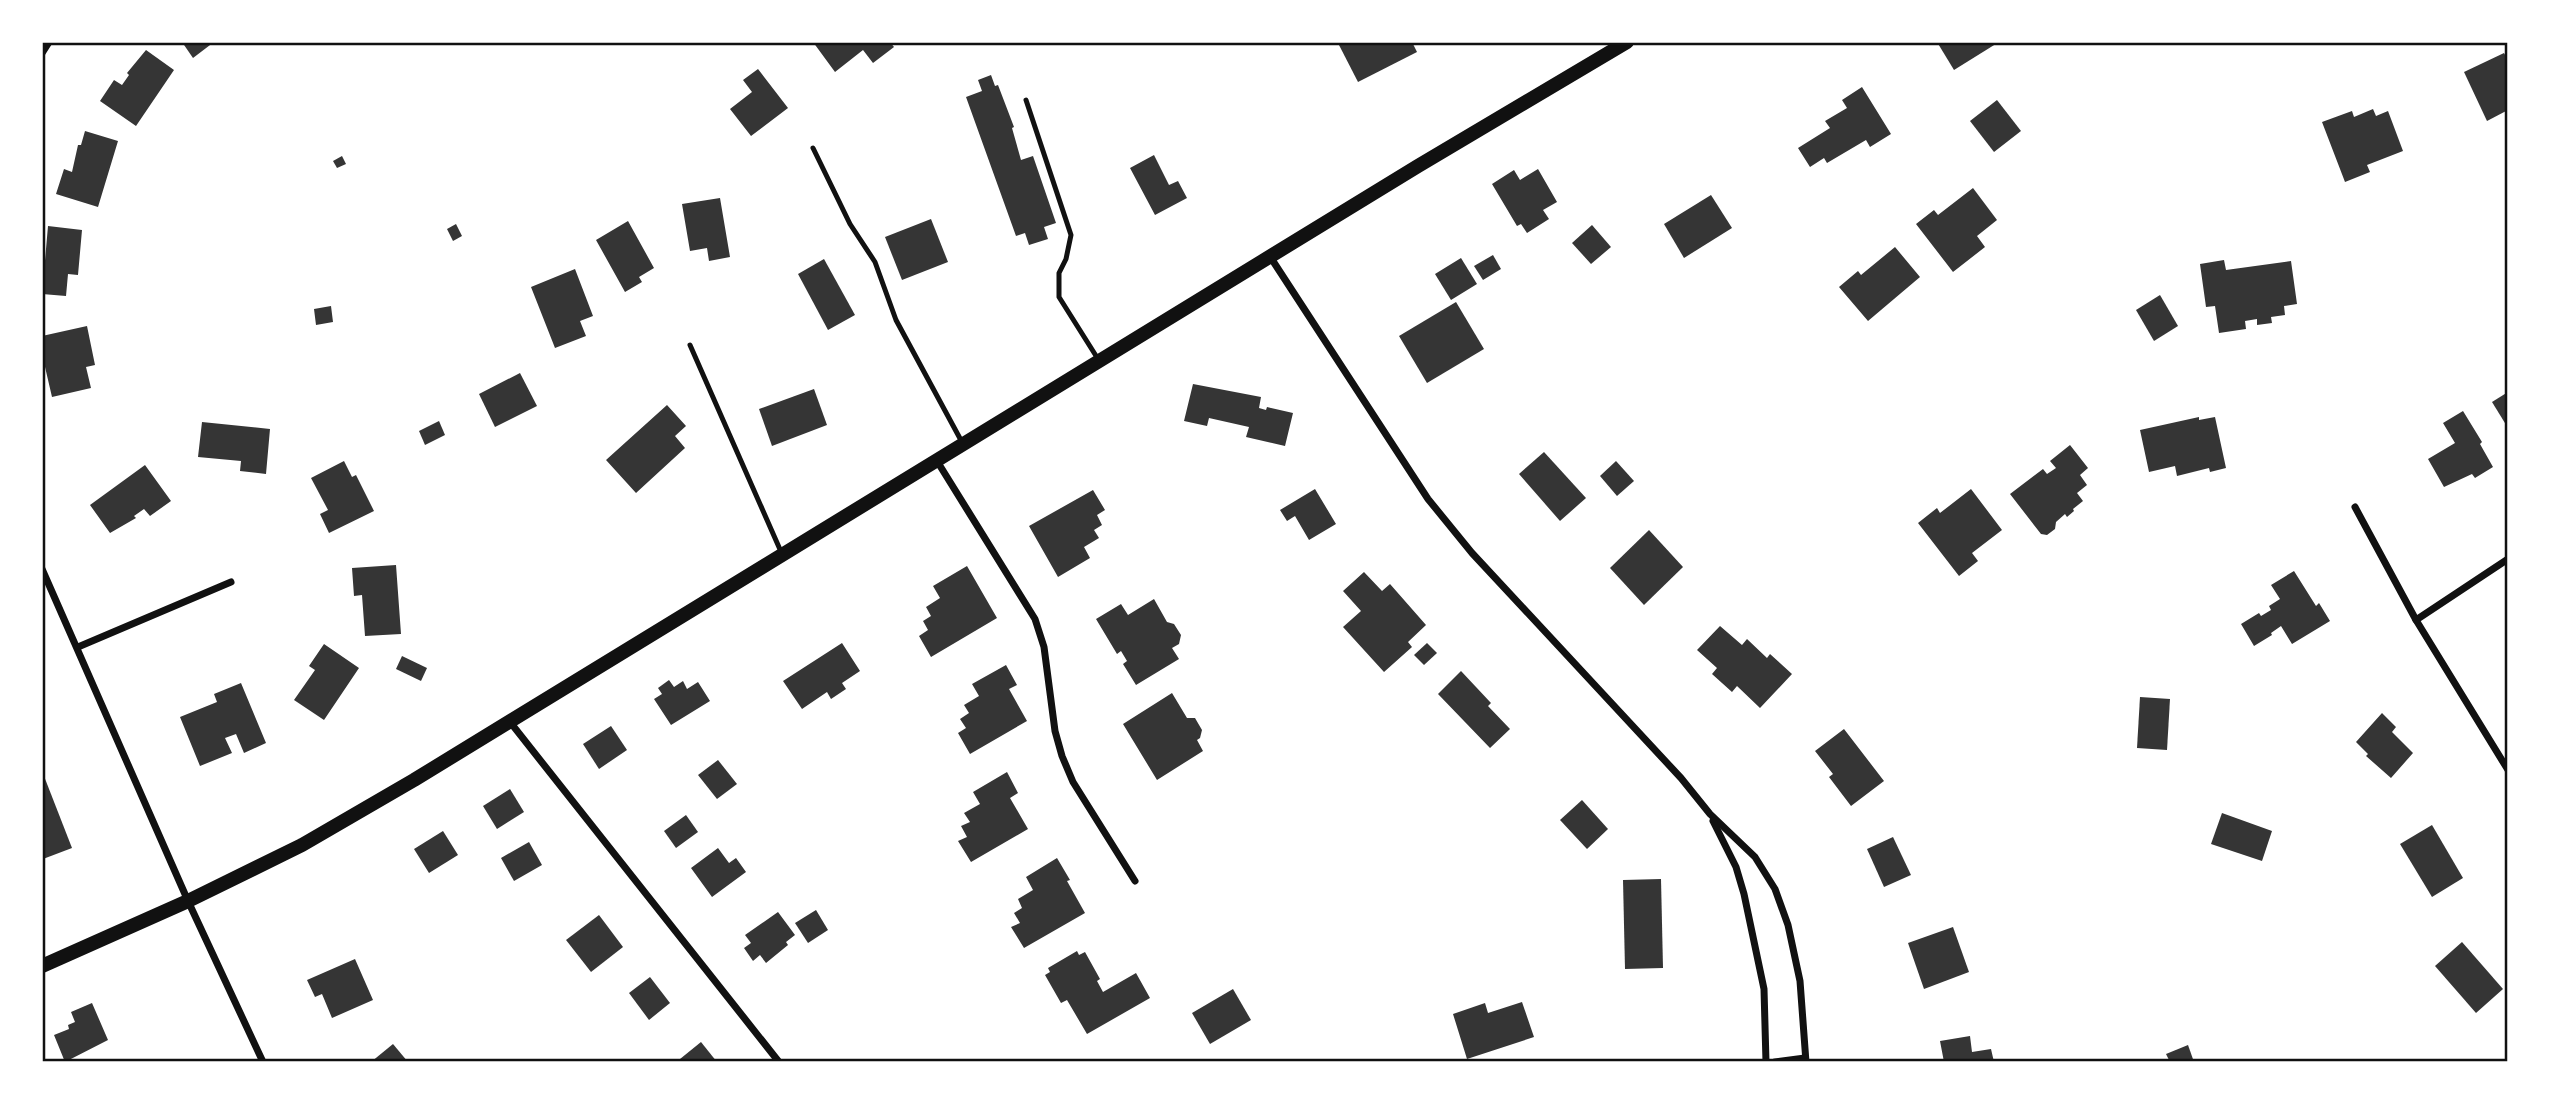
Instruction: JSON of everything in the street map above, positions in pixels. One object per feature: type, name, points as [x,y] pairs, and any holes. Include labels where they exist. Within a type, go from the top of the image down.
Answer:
[{"type":"main road","points":[[42,966],[188,901],[302,845],[510,721],[1418,166],[1627,42]]},
{"type":"street","points":[[42,53],[49,42]]},
{"type":"street","points":[[1270,258],[1428,499],[1472,553],[1682,778],[1710,814],[1755,857],[1775,889],[1788,925],[1800,981],[1806,1060],[1775,1062]]},
{"type":"street","points":[[937,460],[1035,618],[1044,647],[1055,731],[1062,756],[1073,782],[1135,881]]},
{"type":"street","points":[[2355,507],[2416,620],[2508,770]]},
{"type":"street","points":[[2416,620],[2508,559]]},
{"type":"street","points":[[42,569],[188,901],[263,1062]]},
{"type":"street","points":[[78,648],[231,582]]},
{"type":"street","points":[[510,721],[779,1062]]},
{"type":"street","points":[[1710,814],[1736,866],[1744,894],[1764,989],[1766,1062]]},
{"type":"lane","points":[[1026,100],[1071,235],[1066,259],[1059,272],[1059,297],[1100,362]]},
{"type":"lane","points":[[813,148],[850,224],[875,262],[896,320],[963,444]]},
{"type":"lane","points":[[690,345],[782,555]]},
{"type":"building","points":[[182,42],[214,42],[193,58]]},
{"type":"building","points":[[813,42],[890,42],[894,47],[873,63],[863,50],[835,72]]},
{"type":"building","points":[[1344,42],[1412,42],[1417,52],[1358,82],[1339,45]]},
{"type":"building","points":[[1937,42],[1999,42],[1954,70]]},
{"type":"building","points":[[146,50],[174,70],[136,126],[100,101],[114,80],[122,85],[129,75],[127,73]]},
{"type":"building","points":[[2504,53],[2508,60],[2508,110],[2487,121],[2464,72]]},
{"type":"building","points":[[758,69],[788,108],[751,136],[730,109],[752,92],[743,80]]},
{"type":"building","points":[[991,75],[995,86],[998,85],[1014,127],[1012,128],[1021,160],[1033,156],[1056,223],[1044,227],[1048,239],[1029,245],[1025,233],[1016,236],[966,97],[982,91],[978,80]]},
{"type":"building","points":[[1862,87],[1891,134],[1870,147],[1866,140],[1827,163],[1824,158],[1810,167],[1798,148],[1830,128],[1825,121],[1847,108],[1842,100]]},
{"type":"building","points":[[1997,100],[2021,131],[1994,152],[1970,121]]},
{"type":"building","points":[[2373,109],[2376,116],[2388,111],[2403,151],[2367,165],[2370,172],[2345,182],[2322,122],[2352,111],[2354,117]]},
{"type":"building","points":[[85,131],[118,141],[98,207],[56,194],[64,169],[72,172],[78,145],[81,145]]},
{"type":"building","points":[[1154,155],[1169,185],[1178,181],[1187,198],[1155,215],[1130,168]]},
{"type":"building","points":[[342,156],[346,164],[337,168],[333,161]]},
{"type":"building","points":[[1538,169],[1557,202],[1543,210],[1549,219],[1527,233],[1521,224],[1517,226],[1492,184],[1514,170],[1520,180]]},
{"type":"building","points":[[1973,188],[1997,220],[1977,236],[1985,247],[1953,272],[1916,224],[1934,210],[1938,215]]},
{"type":"building","points":[[1711,195],[1732,228],[1684,258],[1664,224]]},
{"type":"building","points":[[720,198],[730,257],[709,261],[707,248],[690,251],[682,204]]},
{"type":"building","points":[[931,219],[948,262],[902,280],[885,237]]},
{"type":"building","points":[[628,221],[654,268],[639,277],[642,282],[625,292],[596,240]]},
{"type":"building","points":[[456,224],[462,236],[453,241],[447,229]]},
{"type":"building","points":[[1592,225],[1611,247],[1591,264],[1572,243]]},
{"type":"building","points":[[48,226],[82,230],[78,275],[68,274],[66,296],[42,294]]},
{"type":"building","points":[[1895,247],[1920,277],[1868,321],[1839,287],[1858,271],[1861,275]]},
{"type":"building","points":[[1493,255],[1501,269],[1483,280],[1474,266]]},
{"type":"building","points":[[1461,258],[1477,284],[1451,300],[1435,274]]},
{"type":"building","points":[[824,259],[855,315],[828,330],[798,274]]},
{"type":"building","points":[[2224,260],[2226,270],[2291,261],[2297,304],[2284,306],[2285,315],[2271,317],[2272,323],[2257,325],[2257,319],[2245,321],[2246,329],[2219,333],[2215,306],[2206,307],[2200,264]]},
{"type":"building","points":[[575,269],[593,316],[580,321],[586,336],[555,348],[531,287]]},
{"type":"building","points":[[2160,295],[2178,326],[2154,341],[2136,310]]},
{"type":"building","points":[[1456,302],[1484,349],[1427,383],[1399,336]]},
{"type":"building","points":[[331,306],[333,322],[316,325],[314,309]]},
{"type":"building","points":[[87,326],[95,365],[86,367],[91,388],[52,397],[42,354],[42,336]]},
{"type":"building","points":[[520,373],[537,406],[495,427],[479,394]]},
{"type":"building","points":[[1193,384],[1261,397],[1259,408],[1266,410],[1267,407],[1293,413],[1285,446],[1246,437],[1249,427],[1209,418],[1207,426],[1184,421]]},
{"type":"building","points":[[814,389],[827,425],[772,446],[759,409]]},
{"type":"building","points":[[2508,392],[2508,428],[2492,402]]},
{"type":"building","points":[[667,405],[686,426],[675,436],[685,448],[636,493],[606,460]]},
{"type":"building","points":[[2463,411],[2482,442],[2480,444],[2493,467],[2475,478],[2472,474],[2444,487],[2428,459],[2455,443],[2443,423]]},
{"type":"building","points":[[2199,417],[2199,420],[2215,417],[2226,468],[2210,472],[2209,468],[2177,476],[2175,466],[2149,472],[2140,430]]},
{"type":"building","points":[[439,421],[445,435],[425,445],[419,431]]},
{"type":"building","points":[[202,422],[270,429],[266,474],[240,471],[241,461],[198,457]]},
{"type":"building","points":[[2070,445],[2088,468],[2080,475],[2087,485],[2077,493],[2083,501],[2067,517],[2065,514],[2056,522],[2055,529],[2047,535],[2041,534],[2010,494],[2043,469],[2047,474],[2056,468],[2050,461]]},
{"type":"building","points":[[1544,452],[1586,498],[1560,521],[1519,474]]},
{"type":"building","points":[[344,461],[352,477],[356,475],[374,511],[329,533],[320,514],[328,510],[311,478]]},
{"type":"building","points":[[1616,461],[1634,481],[1617,496],[1600,476]]},
{"type":"building","points":[[145,465],[171,501],[150,516],[144,509],[134,516],[136,518],[110,533],[90,505]]},
{"type":"building","points":[[1315,489],[1336,524],[1309,540],[1295,516],[1287,521],[1280,510]]},
{"type":"building","points":[[1971,489],[2002,530],[1972,553],[1978,561],[1959,576],[1918,523],[1937,508],[1940,513]]},
{"type":"building","points":[[1093,490],[1105,510],[1097,515],[1102,525],[1094,530],[1099,538],[1084,547],[1090,558],[1058,577],[1029,526]]},
{"type":"building","points":[[1649,530],[1683,567],[1644,605],[1610,568]]},
{"type":"building","points":[[396,565],[401,634],[365,636],[362,595],[354,596],[352,568]]},
{"type":"building","points":[[967,566],[997,618],[931,657],[919,636],[928,630],[923,621],[931,616],[926,607],[940,598],[933,586]]},
{"type":"building","points":[[2294,571],[2316,606],[2319,603],[2330,621],[2292,644],[2281,626],[2254,646],[2241,624],[2259,613],[2261,616],[2271,610],[2269,606],[2280,599],[2271,585]]},
{"type":"building","points":[[1364,572],[1382,591],[1390,584],[1426,625],[1408,642],[1412,647],[1384,672],[1343,627],[1361,611],[1343,591]]},
{"type":"building","points":[[1154,599],[1167,622],[1174,624],[1181,635],[1179,644],[1172,648],[1179,659],[1136,685],[1123,664],[1127,661],[1121,651],[1117,654],[1096,619],[1121,604],[1128,615]]},
{"type":"building","points":[[1720,626],[1742,645],[1747,639],[1767,658],[1770,654],[1792,674],[1760,708],[1737,686],[1732,692],[1712,674],[1717,668],[1697,650]]},
{"type":"building","points":[[842,643],[860,671],[842,683],[846,689],[831,699],[827,692],[802,709],[783,681]]},
{"type":"building","points":[[1427,643],[1437,653],[1424,665],[1414,655]]},
{"type":"building","points":[[324,644],[359,668],[324,720],[294,700],[315,670],[309,666]]},
{"type":"building","points":[[402,656],[427,668],[421,681],[396,669]]},
{"type":"building","points":[[1006,665],[1017,685],[1009,689],[1027,721],[970,754],[958,733],[966,728],[960,719],[969,713],[964,705],[979,696],[972,684]]},
{"type":"building","points":[[1461,671],[1491,703],[1488,706],[1510,729],[1490,748],[1438,694]]},
{"type":"building","points":[[669,680],[674,687],[683,681],[687,689],[698,682],[710,701],[671,725],[654,699],[662,694],[658,688]]},
{"type":"building","points":[[241,683],[266,743],[244,753],[236,734],[225,738],[232,753],[200,766],[180,717],[217,702],[214,694]]},
{"type":"building","points":[[1172,693],[1187,718],[1195,718],[1202,730],[1197,740],[1203,751],[1157,780],[1123,724]]},
{"type":"building","points":[[2140,697],[2170,699],[2167,750],[2137,748]]},
{"type":"building","points":[[2382,713],[2396,727],[2392,732],[2413,753],[2391,778],[2366,756],[2368,754],[2356,742]]},
{"type":"building","points":[[611,726],[627,750],[599,769],[583,744]]},
{"type":"building","points":[[1844,729],[1884,781],[1851,806],[1829,777],[1833,774],[1815,751]]},
{"type":"building","points":[[718,760],[737,784],[717,799],[698,775]]},
{"type":"building","points":[[42,771],[72,848],[43,859],[42,856]]},
{"type":"building","points":[[1007,772],[1018,793],[1010,798],[1028,829],[971,862],[958,841],[967,837],[961,826],[970,822],[964,813],[980,804],[973,792]]},
{"type":"building","points":[[510,789],[524,812],[497,829],[483,806]]},
{"type":"building","points":[[1582,800],[1608,829],[1587,849],[1560,820]]},
{"type":"building","points":[[2222,813],[2272,831],[2262,861],[2211,844]]},
{"type":"building","points":[[686,815],[698,832],[676,848],[664,831]]},
{"type":"building","points":[[2432,825],[2463,878],[2432,897],[2400,844]]},
{"type":"building","points":[[443,831],[458,855],[429,873],[414,849]]},
{"type":"building","points":[[1893,837],[1911,875],[1884,887],[1867,849]]},
{"type":"building","points":[[529,842],[542,865],[514,881],[501,858]]},
{"type":"building","points":[[718,848],[729,863],[736,858],[746,872],[712,897],[691,868]]},
{"type":"building","points":[[1057,858],[1085,913],[1024,948],[1011,927],[1020,923],[1014,913],[1022,908],[1018,899],[1033,890],[1026,877]]},
{"type":"building","points":[[1661,879],[1663,968],[1625,969],[1623,880]]},
{"type":"building","points":[[816,910],[828,930],[808,943],[795,923]]},
{"type":"building","points":[[778,912],[795,935],[786,942],[788,945],[766,963],[760,955],[753,961],[744,948],[751,943],[745,935]]},
{"type":"building","points":[[599,915],[623,947],[591,972],[566,940]]},
{"type":"building","points":[[1953,927],[1969,972],[1924,989],[1908,943]]},
{"type":"building","points":[[2462,942],[2503,989],[2476,1013],[2435,966]]},
{"type":"building","points":[[1077,951],[1079,955],[1085,952],[1100,979],[1097,981],[1103,992],[1136,973],[1150,998],[1087,1034],[1067,1000],[1061,1003],[1045,975],[1050,972],[1048,968]]},
{"type":"building","points":[[355,959],[373,1000],[332,1018],[322,994],[315,997],[307,980]]},
{"type":"building","points":[[650,977],[670,1003],[649,1020],[629,993]]},
{"type":"building","points":[[1233,989],[1251,1020],[1210,1044],[1192,1013]]},
{"type":"building","points":[[1522,1002],[1534,1037],[1467,1059],[1453,1014],[1485,1003],[1488,1013]]},
{"type":"building","points":[[92,1003],[108,1040],[65,1062],[54,1035],[69,1029],[68,1025],[75,1022],[71,1012]]},
{"type":"building","points":[[1970,1036],[1972,1052],[1991,1049],[1994,1062],[1944,1062],[1940,1041]]},
{"type":"building","points":[[701,1042],[717,1062],[683,1062],[680,1059]]},
{"type":"building","points":[[393,1044],[408,1062],[371,1062]]},
{"type":"building","points":[[2188,1045],[2194,1062],[2170,1062],[2166,1054]]}]
